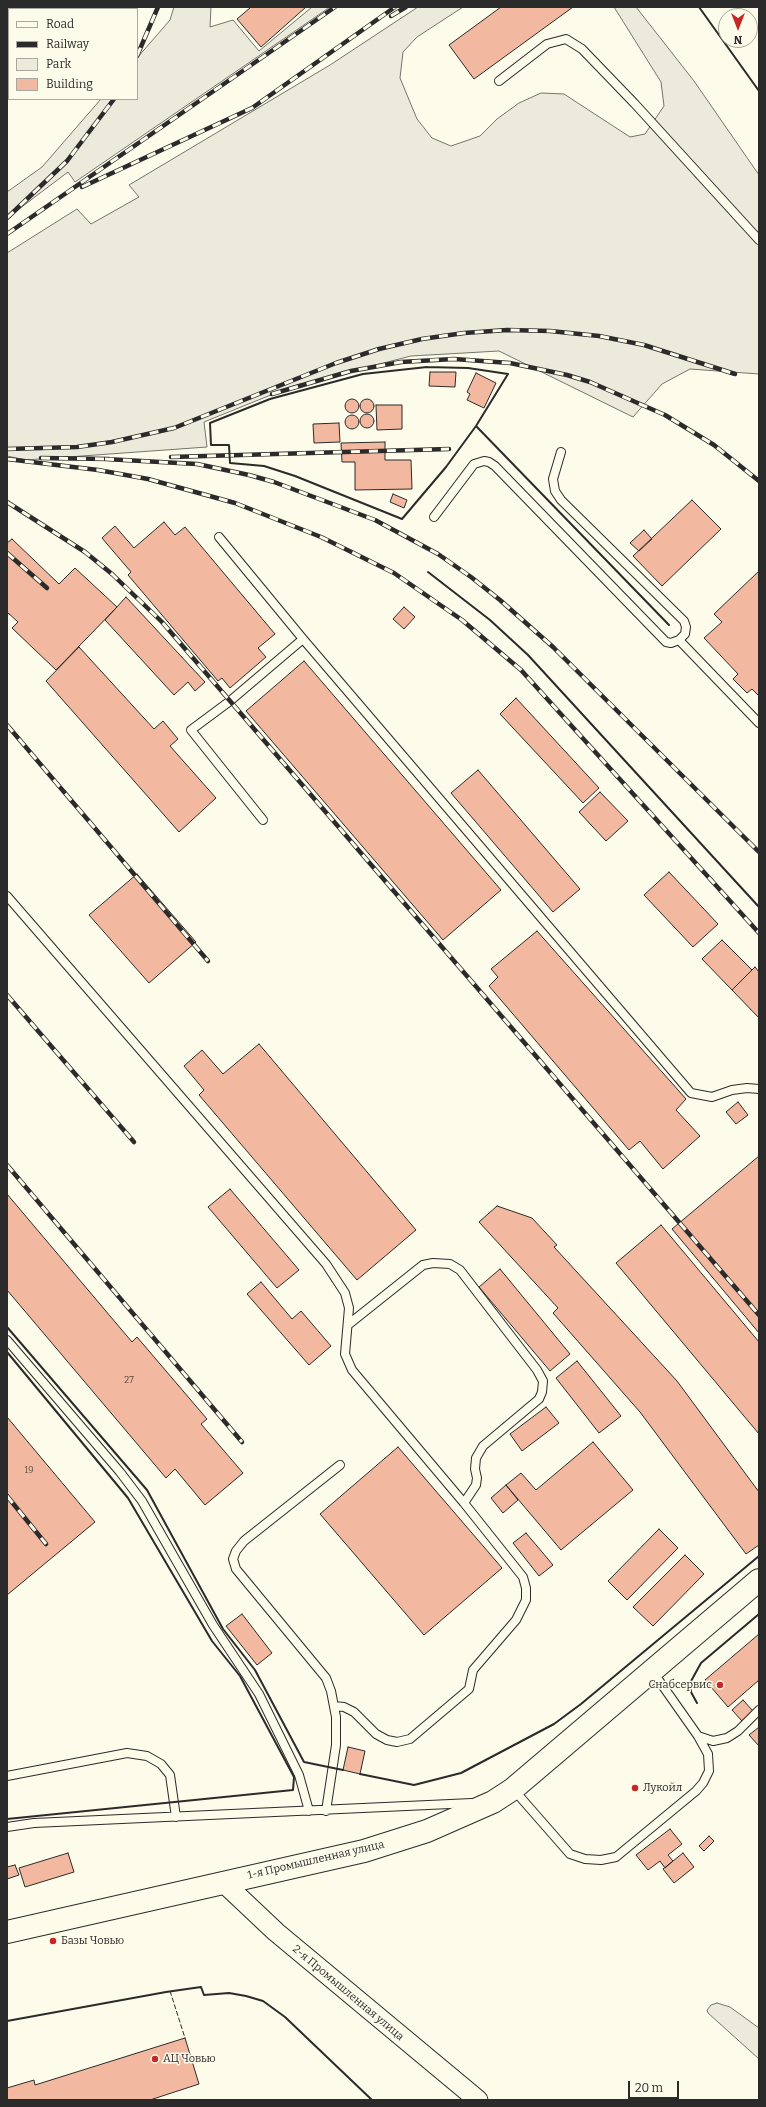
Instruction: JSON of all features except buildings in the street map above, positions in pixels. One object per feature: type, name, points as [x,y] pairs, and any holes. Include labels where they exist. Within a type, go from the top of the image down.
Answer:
[{"type":"main road","name":"1-я Промышленная улица","points":[[7,1932],[364,1851],[427,1831],[493,1802],[513,1789],[759,1580]]},
{"type":"street","name":"2-я Промышленная улица","points":[[223,1882],[276,1932],[478,2100]]},
{"type":"lane","points":[[499,81],[547,44],[566,39],[582,49],[635,104],[759,240]]},
{"type":"lane","points":[[434,517],[474,464],[484,461],[489,462],[495,466],[666,642],[671,643],[679,640],[685,634],[686,627],[684,621],[561,500],[555,491],[553,479],[561,452]]},
{"type":"lane","points":[[219,536],[303,639],[691,1093],[712,1097],[732,1090],[747,1088],[759,1089]]},
{"type":"lane","points":[[264,820],[191,730],[230,701],[303,639]]},
{"type":"lane","points":[[679,640],[759,723]]},
{"type":"lane","points":[[7,896],[326,1264],[345,1293],[349,1308],[349,1324],[345,1340],[345,1354],[352,1370],[464,1503],[523,1577],[526,1588],[526,1600],[516,1620],[473,1670],[469,1689],[410,1739],[397,1742],[387,1740],[376,1734],[354,1712],[344,1707],[334,1706]]},
{"type":"lane","points":[[349,1324],[423,1265],[433,1263],[450,1264],[460,1270],[538,1370],[543,1381],[542,1392],[538,1399],[483,1446],[476,1458],[476,1485],[464,1503]]},
{"type":"lane","points":[[7,1340],[120,1472],[142,1501],[213,1625],[259,1694],[299,1775],[308,1812]]},
{"type":"lane","points":[[326,1811],[336,1745],[334,1706],[326,1678],[236,1569],[233,1559],[236,1551],[244,1541],[340,1464]]},
{"type":"lane","points":[[513,1789],[570,1854],[585,1859],[601,1860],[616,1857],[696,1791],[703,1782],[708,1771],[708,1754],[698,1736],[652,1670]]},
{"type":"lane","points":[[698,1736],[713,1741],[727,1738],[738,1731],[759,1710]]},
{"type":"lane","points":[[7,1776],[127,1753],[147,1756],[161,1764],[170,1775],[176,1817]]},
{"type":"lane","points":[[7,1827],[34,1823],[308,1812],[493,1802]]},
{"type":"green space","points":[[174,7],[211,7],[210,27],[233,20],[259,51],[312,7],[330,7],[75,182],[68,172],[7,218],[7,192],[42,167],[100,100],[138,100],[138,57],[170,20]]},
{"type":"green space","points":[[418,7],[463,7],[417,37],[403,52],[400,78],[417,119],[432,138],[451,146],[480,136],[497,119],[519,103],[541,93],[564,94],[630,137],[645,134],[664,106],[661,82],[614,7],[636,7],[694,81],[759,175],[759,374],[690,369],[662,384],[633,417],[499,351],[411,356],[293,386],[204,422],[207,447],[26,460],[7,456],[7,253],[77,209],[91,224],[139,197],[129,185],[330,65]]},
{"type":"green space","points":[[717,2003],[730,2007],[759,2028],[759,2059],[708,2013],[707,2010],[711,2005]]},
{"type":"railway","points":[[138,54],[158,7]]},
{"type":"railway","points":[[7,234],[335,7]]},
{"type":"railway","points":[[82,187],[252,108],[395,7]]},
{"type":"railway","points":[[391,16],[406,7]]},
{"type":"railway","points":[[7,218],[67,161],[113,100]]},
{"type":"railway","points":[[7,449],[77,447],[112,442],[174,428],[336,363],[379,349],[422,339],[464,333],[507,330],[550,331],[599,336],[644,345],[735,374]]},
{"type":"railway","points":[[272,394],[351,371],[401,362],[454,359],[510,363],[567,375],[590,382],[665,415],[714,445],[759,481]]},
{"type":"railway","points":[[171,457],[449,449]]},
{"type":"railway","points":[[41,458],[109,459]]},
{"type":"railway","points":[[7,459],[98,470],[148,479],[235,503],[321,537],[394,573],[462,620],[521,670],[759,933]]},
{"type":"railway","points":[[105,459],[197,464],[274,482],[375,520],[438,554],[500,600],[553,647],[759,852]]},
{"type":"railway","points":[[7,502],[85,552],[112,574],[162,622],[759,1315]]},
{"type":"railway","points":[[7,553],[47,588]]},
{"type":"railway","points":[[7,725],[208,961]]},
{"type":"railway","points":[[7,995],[134,1142]]},
{"type":"railway","points":[[7,1165],[242,1442]]},
{"type":"railway","points":[[7,1496],[46,1544]]},
{"type":"fence","points":[[170,1991],[185,2038]]},
{"type":"wall","points":[[699,7],[759,91]]},
{"type":"wall","points":[[427,367],[468,368],[508,374],[476,426],[446,467],[402,519],[295,476],[264,466],[230,463],[229,445],[211,445],[210,423],[270,399],[363,374],[427,367]]},
{"type":"wall","points":[[476,426],[669,625]]},
{"type":"wall","points":[[428,572],[490,620],[528,655],[759,907]]},
{"type":"wall","points":[[7,1327],[147,1490],[223,1629],[255,1670],[304,1762],[343,1770]]},
{"type":"wall","points":[[7,1352],[128,1498],[212,1641],[240,1676],[294,1777],[293,1790],[7,1819]]},
{"type":"wall","points":[[360,1774],[414,1785],[461,1773],[554,1724],[581,1704],[759,1556]]},
{"type":"wall","points":[[697,1703],[691,1692],[690,1683],[701,1663],[759,1614]]},
{"type":"wall","points":[[7,2021],[201,1987],[204,1995],[229,1993],[246,1996],[263,2001],[285,2017],[372,2100]]},
{"type":"place","name":"Снабсервис","points":[[720,1685]]},
{"type":"place","name":"Лукойл","points":[[635,1788]]},
{"type":"place","name":"Базы Човью","points":[[53,1941]]},
{"type":"place","name":"АЦ Човью","points":[[155,2059]]}]
